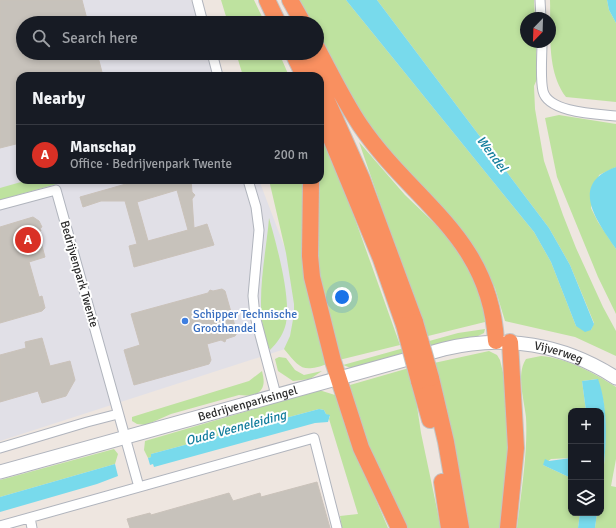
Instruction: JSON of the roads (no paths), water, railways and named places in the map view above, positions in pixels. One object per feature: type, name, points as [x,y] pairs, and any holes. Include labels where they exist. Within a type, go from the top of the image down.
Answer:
[{"type":"highway","points":[[267,0],[275,16]]},
{"type":"highway","points":[[280,0],[288,16]]},
{"type":"highway","points":[[290,0],[299,16]]},
{"type":"highway","points":[[289,60],[292,72]]},
{"type":"highway","points":[[296,60],[302,72]]},
{"type":"highway","points":[[308,60],[314,72]]},
{"type":"highway","points":[[324,60],[360,125],[398,173],[458,236],[474,261],[486,288],[495,326],[503,342],[516,448],[508,528]]},
{"type":"highway","points":[[324,94],[362,178],[409,324],[446,442],[461,528]]},
{"type":"highway","points":[[324,122],[409,324]]},
{"type":"highway","points":[[311,184],[310,256],[312,277],[338,378],[361,448],[399,528]]},
{"type":"highway","points":[[425,379],[449,528]]},
{"type":"street","points":[[197,0],[201,16]]},
{"type":"street","points":[[540,0],[541,12]]},
{"type":"street","points":[[542,48],[543,93],[552,103],[563,109],[616,116]]},
{"type":"street","points":[[214,60],[217,72]]},
{"type":"street","points":[[249,184],[256,207],[259,230],[253,296],[255,316],[276,395]]},
{"type":"street","name":"Bedrijvenpark Twente","points":[[0,205],[56,190],[139,487]]},
{"type":"street","name":"Bedrijvenparksingel","points":[[0,472],[456,346],[503,342]]},
{"type":"street","name":"Vijverweg","points":[[503,342],[562,350],[594,365],[616,378]]},
{"type":"street","points":[[0,448],[118,414]]},
{"type":"street","points":[[0,526],[314,438],[337,528]]},
{"type":"street","points":[[30,518],[32,528]]},
{"type":"water","name":"Wendel","points":[[346,0],[377,0],[549,228],[570,265],[594,324],[591,330],[585,332],[576,326],[551,262],[534,232]]},
{"type":"water","points":[[607,0],[616,0],[616,23],[609,10]]},
{"type":"water","points":[[616,167],[616,249],[601,227],[595,215],[591,204],[590,193],[593,183],[601,174]]},
{"type":"water","points":[[598,379],[602,392],[606,419],[604,460],[604,408],[586,408],[582,381]]},
{"type":"water","points":[[319,409],[324,410],[326,414],[330,415],[328,422],[315,423],[154,467],[153,464],[150,465],[148,458],[151,457],[151,454]]},
{"type":"water","points":[[568,458],[568,477],[543,465],[545,459],[549,461]]},
{"type":"water","points":[[115,464],[118,476],[97,484],[0,512],[0,497]]},
{"type":"water","points":[[580,516],[597,516],[595,528],[578,528]]},
{"type":"place","name":"Manschap","points":[[28,240]]},
{"type":"place","name":"Schipper Technische Groothandel","points":[[185,321]]},
{"type":"water label","name":"Oude Veeneleiding","points":[[236,428]]}]
